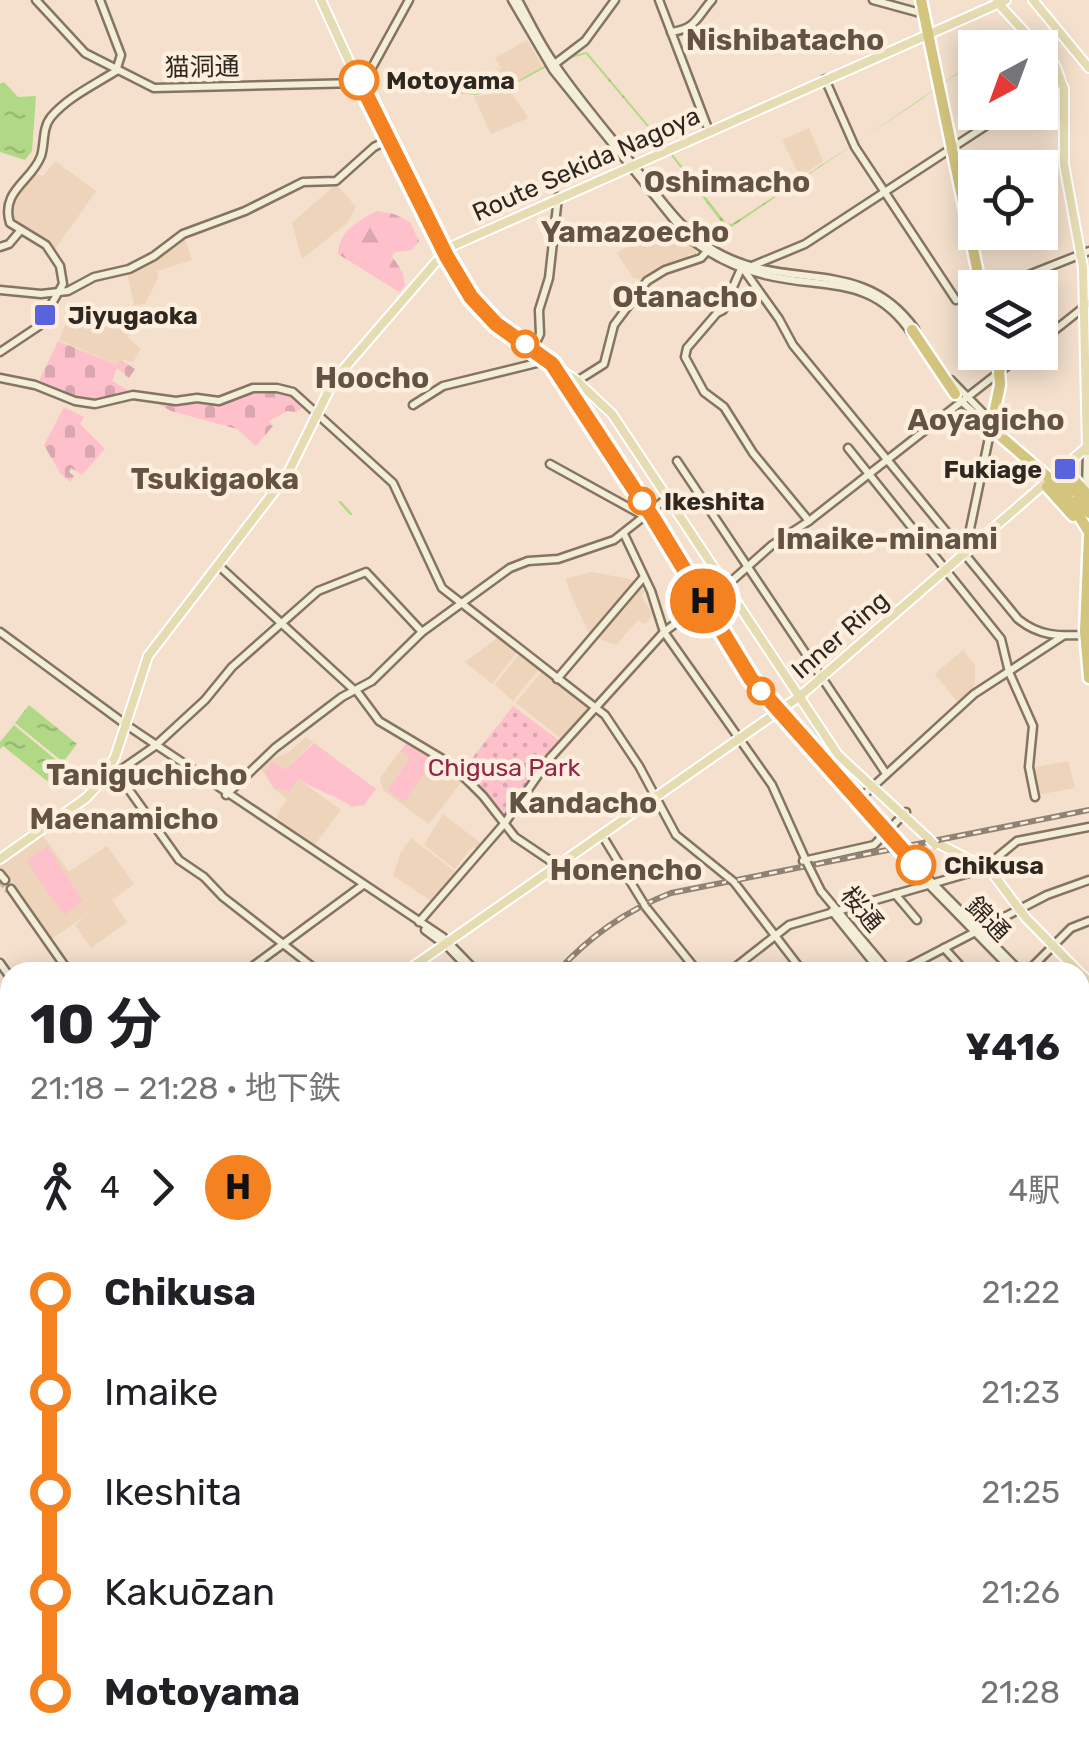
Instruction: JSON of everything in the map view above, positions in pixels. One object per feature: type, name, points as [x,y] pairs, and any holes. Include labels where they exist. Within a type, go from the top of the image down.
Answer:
[{"type":"highway","points":[[923,0],[978,270]]},
{"type":"highway","points":[[912,330],[961,398]]},
{"type":"highway","points":[[993,427],[999,370]]},
{"type":"highway","points":[[993,427],[1039,462],[1053,480],[1084,499]]},
{"type":"highway","points":[[993,427],[1053,480],[1088,525]]},
{"type":"highway","points":[[1068,468],[1084,499],[1088,525],[1089,678]]},
{"type":"main road","points":[[324,0],[445,248],[478,300],[498,321],[579,380],[622,420],[838,755],[945,853],[987,869],[1017,910],[1066,962]]},
{"type":"main road","points":[[1000,1],[1055,65],[1062,82],[1064,165],[1085,252],[1088,449]]},
{"type":"main road","name":"Route Sekida Nagoya","points":[[123,725],[147,654],[281,480],[343,368],[445,248],[1000,1]]},
{"type":"main road","points":[[1039,6],[1089,66]]},
{"type":"main road","name":"Route Sekida Nagoya","points":[[0,857],[96,786],[109,764],[148,656],[282,483],[316,413]]},
{"type":"main road","name":"Inner Ring","points":[[1053,480],[1088,449]]},
{"type":"main road","name":"Inner Ring","points":[[422,962],[778,715],[1088,449]]},
{"type":"street","name":"猫洞通","points":[[36,0],[74,45],[154,88],[362,81]]},
{"type":"street","points":[[0,352],[39,326],[60,292],[62,271],[46,245],[13,227],[6,214],[8,198],[36,166],[47,123],[61,108],[116,70],[121,55],[100,0]]},
{"type":"street","points":[[362,81],[408,0]]},
{"type":"street","points":[[515,0],[552,66],[681,224],[710,248],[744,267],[774,277],[848,286],[870,294],[891,308],[961,398],[993,427],[965,555]]},
{"type":"street","points":[[552,66],[585,41],[616,0]]},
{"type":"street","points":[[659,0],[709,130]]},
{"type":"street","points":[[671,32],[694,25],[712,0]]},
{"type":"street","points":[[873,0],[924,14]]},
{"type":"street","points":[[824,79],[853,143],[956,300]]},
{"type":"street","points":[[1058,84],[1062,82]]},
{"type":"street","points":[[810,521],[753,453],[724,408],[704,392],[685,357],[687,348],[724,310],[744,267],[805,244],[978,130]]},
{"type":"street","points":[[0,290],[40,294],[74,290],[94,277],[154,256],[183,234],[245,211],[303,182],[336,181],[374,146],[390,139]]},
{"type":"street","points":[[534,349],[540,334],[539,310],[548,283],[558,197]]},
{"type":"street","points":[[0,247],[9,244],[20,231]]},
{"type":"street","points":[[579,380],[604,364],[614,325],[647,282],[665,270],[702,258],[710,248]]},
{"type":"street","points":[[1040,270],[1085,252]]},
{"type":"street","points":[[744,267],[793,345],[1021,622],[1039,633],[1087,635]]},
{"type":"street","points":[[1058,327],[1087,304]]},
{"type":"street","points":[[413,406],[453,383],[550,360]]},
{"type":"street","points":[[419,922],[504,824],[550,758],[664,632],[728,585],[772,545],[810,521],[961,398],[1003,370]]},
{"type":"street","points":[[0,378],[95,404],[138,394],[176,401],[219,401],[250,389],[294,392],[387,476],[396,488],[436,580],[596,708],[616,729],[678,838],[732,880],[795,962]]},
{"type":"street","points":[[848,448],[1000,636],[1009,672],[1033,726],[1029,767],[1035,796]]},
{"type":"street","points":[[1084,499],[1088,449]]},
{"type":"street","points":[[677,461],[886,772]]},
{"type":"street","points":[[550,464],[644,516],[778,715]]},
{"type":"street","points":[[227,795],[266,756],[372,681],[422,632],[517,564],[561,558],[624,534],[669,496]]},
{"type":"street","name":"桜通","points":[[624,534],[664,632],[770,787],[816,891],[877,962]]},
{"type":"street","points":[[218,565],[355,690],[379,721],[451,764],[525,845],[558,866]]},
{"type":"street","points":[[96,786],[154,746],[206,700],[227,672],[318,592],[366,572],[422,632]]},
{"type":"street","points":[[557,679],[643,578]]},
{"type":"street","points":[[0,634],[123,725],[448,944]]},
{"type":"street","points":[[856,802],[974,694],[1062,636]]},
{"type":"street","name":"錦通","points":[[778,715],[975,932],[1009,962]]},
{"type":"street","points":[[117,774],[177,858],[306,962]]},
{"type":"street","points":[[806,864],[870,846],[905,814]]},
{"type":"street","points":[[745,962],[796,926],[987,869],[1020,844],[1089,829]]},
{"type":"street","points":[[603,836],[644,905],[690,962]]},
{"type":"street","points":[[917,962],[1017,910],[1089,880]]},
{"type":"street","points":[[260,962],[362,886]]},
{"type":"street","points":[[362,886],[419,922],[465,962]]},
{"type":"street","points":[[9,890],[60,962]]},
{"type":"street","points":[[896,896],[918,920]]},
{"type":"street","points":[[1032,962],[1070,928],[1089,920]]},
{"type":"street","points":[[944,948],[957,962]]},
{"type":"street","points":[[0,1170],[0,1197]]},
{"type":"shaded area","points":[[527,40],[543,68],[511,84],[495,66],[502,70],[495,58]]},
{"type":"shaded area","points":[[510,90],[528,118],[491,134],[474,97]]},
{"type":"shaded area","points":[[809,128],[823,161],[800,177],[782,140]]},
{"type":"shaded area","points":[[55,161],[96,191],[52,253],[21,230],[8,206],[32,172],[43,176]]},
{"type":"shaded area","points":[[336,184],[356,207],[347,223],[302,259],[292,223]]},
{"type":"shaded area","points":[[667,221],[699,255],[687,254],[689,261],[646,280],[633,278],[617,253]]},
{"type":"shaded area","points":[[184,235],[192,260],[157,271],[158,278],[145,304],[134,305],[127,272]]},
{"type":"shaded area","points":[[125,314],[127,323],[133,327],[128,338],[141,349],[133,362],[120,359],[118,365],[59,340],[66,323]]},
{"type":"shaded area","points":[[591,572],[630,579],[645,591],[641,596],[653,614],[645,624],[638,620],[616,645],[590,635],[571,595],[566,579]]},
{"type":"shaded area","points":[[500,636],[518,651],[492,684],[465,662]]},
{"type":"shaded area","points":[[963,650],[975,665],[975,680],[973,693],[959,704],[935,674]]},
{"type":"shaded area","points":[[520,653],[540,668],[513,701],[495,685]]},
{"type":"shaded area","points":[[543,670],[591,708],[563,740],[516,703]]},
{"type":"shaded area","points":[[306,737],[313,742],[285,770],[341,810],[312,848],[279,824],[281,821],[276,817],[287,799],[273,788],[260,766],[269,756],[272,759],[289,752]]},
{"type":"shaded area","points":[[408,741],[451,767],[463,780],[429,824],[383,790],[380,778]]},
{"type":"shaded area","points":[[1068,761],[1075,788],[1037,795],[1031,768]]},
{"type":"shaded area","points":[[443,814],[483,845],[478,851],[474,847],[469,850],[455,869],[424,845]]},
{"type":"shaded area","points":[[41,833],[69,872],[107,846],[134,884],[112,900],[127,922],[91,948],[75,925],[86,915],[49,941],[0,870],[1,862]]},
{"type":"shaded area","points":[[411,838],[458,874],[433,902],[393,876],[400,854]]},
{"type":"green space","points":[[377,211],[410,222],[419,241],[412,250],[392,256],[403,273],[405,286],[399,292],[338,254],[346,233]]},
{"type":"green space","points":[[58,341],[117,365],[120,359],[135,369],[129,378],[117,368],[112,381],[133,393],[104,399],[84,398],[38,383]]},
{"type":"green space","points":[[279,389],[293,394],[305,406],[269,421],[273,426],[256,446],[237,429],[171,411],[149,399],[223,404],[246,392]]},
{"type":"green space","points":[[64,407],[84,417],[80,424],[105,449],[82,475],[71,468],[69,472],[74,476],[70,482],[60,473],[44,445]]},
{"type":"green space","name":"Chigusa Park","points":[[513,706],[561,742],[505,819],[463,770]]},
{"type":"green space","points":[[408,741],[438,759],[404,802],[388,790],[410,758],[401,751]]},
{"type":"green space","points":[[314,743],[376,789],[364,805],[352,807],[298,779],[288,792],[274,787],[265,773],[271,763],[267,759],[285,770]]},
{"type":"green space","points":[[47,846],[83,901],[64,915],[26,861]]},
{"type":"water","points":[[587,52],[671,152],[726,223],[732,224],[866,136],[730,228],[725,227],[667,150],[586,54],[556,62],[511,86],[476,95],[376,85],[474,94],[510,85],[555,60]]},
{"type":"water","points":[[4,82],[18,97],[36,96],[32,151],[25,160],[0,152],[0,84]]},
{"type":"water","points":[[29,705],[77,744],[63,762],[15,723]]},
{"type":"water","points":[[14,725],[61,764],[47,781],[3,746],[0,749],[0,742]]},
{"type":"waterway","points":[[340,502],[351,514]]},
{"type":"tunnel","points":[[1,882],[8,891]]},
{"type":"railway","points":[[567,962],[609,926],[671,893],[1089,810]]},
{"type":"metro line","name":"H","points":[[359,80],[471,297],[496,324],[552,364],[653,518],[751,679],[916,865]]},
{"type":"place","name":"Motoyama","points":[[359,80]]},
{"type":"place","name":"Jiyugaoka","points":[[45,315]]},
{"type":"place","name":"Fukiage","points":[[1065,469]]},
{"type":"place","name":"Ikeshita","points":[[642,501]]},
{"type":"place","name":"Chikusa","points":[[916,865]]},
{"type":"district","name":"Nishibatacho","points":[[785,40]]},
{"type":"district","name":"Oshimacho","points":[[727,182]]},
{"type":"district","name":"Yamazoecho","points":[[635,232]]},
{"type":"district","name":"Otanacho","points":[[685,297]]},
{"type":"district","name":"Hoocho","points":[[372,378]]},
{"type":"district","name":"Aoyagicho","points":[[986,420]]},
{"type":"district","name":"Tsukigaoka","points":[[215,479]]},
{"type":"district","name":"Imaike-minami","points":[[887,539]]},
{"type":"district","name":"Taniguchicho","points":[[147,775]]},
{"type":"district","name":"Kandacho","points":[[583,803]]},
{"type":"district","name":"Maenamicho","points":[[124,819]]},
{"type":"district","name":"Honencho","points":[[626,870]]}]
